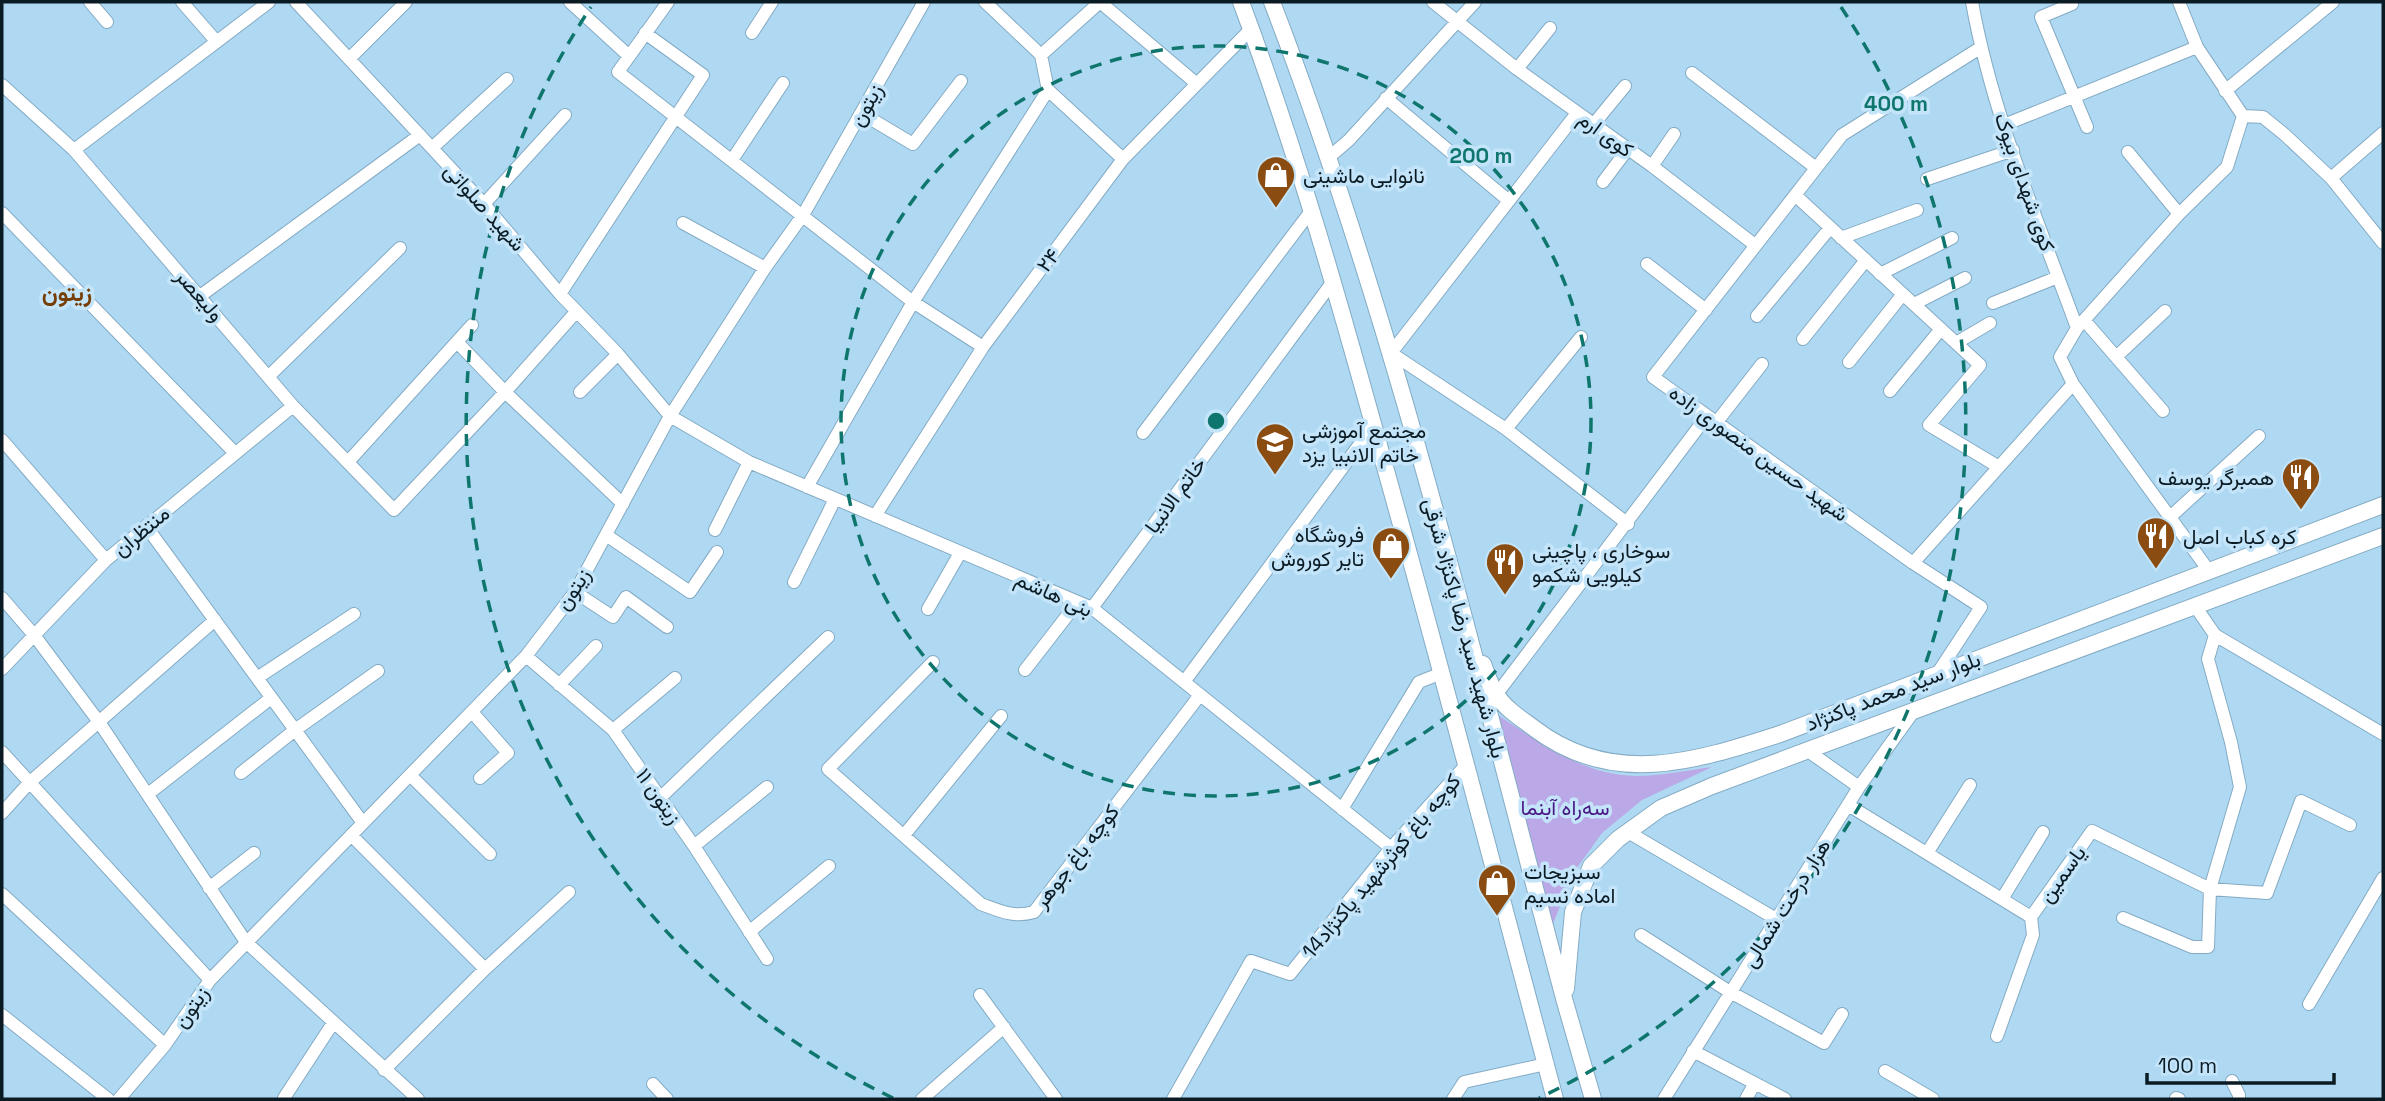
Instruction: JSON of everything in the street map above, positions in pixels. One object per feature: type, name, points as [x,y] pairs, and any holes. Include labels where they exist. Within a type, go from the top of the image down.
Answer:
[{"type":"main road","name":"بلوار شهید سید رضا پاکنژاد شرقی","points":[[1241,2],[1334,280],[1555,1099]]},
{"type":"main road","name":"بلوار شهید سید رضا پاکنژاد شرقی","points":[[1272,2],[1296,64],[1391,353],[1593,1099]]},
{"type":"main road","name":"بلوار سید محمد پاکنژاد","points":[[1460,609],[1496,695],[1510,710],[1550,740],[1593,760],[1648,766],[1708,757],[1780,734],[2383,505]]},
{"type":"main road","name":"بلوار سید محمد پاکنژاد","points":[[1565,1002],[1573,912],[1591,866],[1628,832],[1661,808],[1790,757],[2383,536]]},
{"type":"main road","points":[[1780,734],[1790,757]]},
{"type":"street","points":[[90,2],[107,22]]},
{"type":"street","points":[[182,2],[216,41]]},
{"type":"street","points":[[74,150],[268,2]]},
{"type":"street","points":[[349,59],[406,2]]},
{"type":"street","points":[[570,2],[629,56]]},
{"type":"street","points":[[668,2],[618,72],[913,302],[983,347]]},
{"type":"street","points":[[752,33],[772,2]]},
{"type":"street","name":"زیتون","points":[[119,1099],[165,1045],[210,980],[526,656],[575,592],[670,416],[765,268],[803,215],[924,2]]},
{"type":"street","points":[[985,2],[1041,55],[1048,90],[1123,159]]},
{"type":"street","points":[[1041,55],[1100,2],[1197,84]]},
{"type":"street","name":"کوی ارم","points":[[1433,2],[1517,69],[1652,166],[1755,246]]},
{"type":"street","points":[[1327,159],[1349,140],[1475,2]]},
{"type":"street","name":"کوی شهدای بیوک","points":[[1972,2],[1980,48],[2012,150],[2058,277],[2080,324]]},
{"type":"street","points":[[2179,2],[2197,47],[2243,116]]},
{"type":"street","points":[[2225,91],[2333,2]]},
{"type":"street","name":"شهید صلواتی","points":[[303,4],[349,59],[484,204],[576,312],[618,354],[670,416]]},
{"type":"street","points":[[2072,4],[2041,17],[2087,127]]},
{"type":"street","points":[[1517,69],[1550,28]]},
{"type":"street","name":"۲۴","points":[[875,516],[983,347],[1123,159],[1251,29]]},
{"type":"street","points":[[560,293],[704,75],[645,33]]},
{"type":"street","points":[[2004,125],[2197,47]]},
{"type":"street","name":"شهید حسین منصوری زاده","points":[[1937,674],[1981,607],[1913,563],[1653,377],[1842,135],[1980,48]]},
{"type":"street","points":[[1692,73],[1816,168]]},
{"type":"street","points":[[432,148],[507,79]]},
{"type":"street","points":[[861,113],[913,144],[961,81]]},
{"type":"street","points":[[732,160],[783,83]]},
{"type":"street","name":"ولیعصر","points":[[2,85],[74,150],[293,406],[394,510],[505,392]]},
{"type":"street","points":[[1592,125],[1625,86]]},
{"type":"street","points":[[807,487],[913,302],[1048,90]]},
{"type":"street","points":[[1386,98],[1509,201]]},
{"type":"street","points":[[1577,113],[1391,353],[1506,429],[1628,524]]},
{"type":"street","points":[[484,204],[565,116]]},
{"type":"street","points":[[2243,116],[2263,117],[2284,134],[2331,178],[2383,241]]},
{"type":"street","points":[[2209,571],[2073,384],[2060,357],[2080,324],[2179,215],[2227,167],[2243,116]]},
{"type":"street","points":[[2331,178],[2383,133]]},
{"type":"street","points":[[1652,166],[1674,134]]},
{"type":"street","points":[[200,296],[420,135]]},
{"type":"street","points":[[1603,182],[1627,150]]},
{"type":"street","points":[[1927,179],[2012,150]]},
{"type":"street","points":[[2128,152],[2179,215]]},
{"type":"street","points":[[1795,195],[1980,365],[1929,425],[1999,467]]},
{"type":"street","points":[[1841,238],[1917,210]]},
{"type":"street","points":[[1143,433],[1311,211]]},
{"type":"street","points":[[2,213],[235,453]]},
{"type":"street","points":[[682,223],[765,268]]},
{"type":"street","points":[[1757,316],[1830,228]]},
{"type":"street","points":[[1880,274],[1952,238]]},
{"type":"street","points":[[269,376],[400,248]]},
{"type":"street","points":[[1802,339],[1866,260]]},
{"type":"street","points":[[1647,264],[1706,310]]},
{"type":"street","points":[[1993,303],[2058,277]]},
{"type":"street","points":[[1914,304],[1965,278]]},
{"type":"street","name":"خاتم الانبیا","points":[[1092,608],[1334,280]]},
{"type":"street","points":[[1849,362],[1903,294]]},
{"type":"street","points":[[2116,357],[2165,311]]},
{"type":"street","points":[[505,392],[576,312]]},
{"type":"street","points":[[1956,343],[1990,323]]},
{"type":"street","points":[[2080,324],[2116,357],[2163,411]]},
{"type":"street","points":[[348,462],[472,325]]},
{"type":"street","points":[[1890,391],[1941,329]]},
{"type":"street","points":[[1506,429],[1581,337]]},
{"type":"street","points":[[457,342],[505,392],[623,504]]},
{"type":"street","points":[[580,391],[618,354]]},
{"type":"street","points":[[1496,695],[1628,524],[1712,420],[1762,364]]},
{"type":"street","points":[[1913,563],[2073,384]]},
{"type":"street","name":"منتظران","points":[[2,668],[106,560],[293,406]]},
{"type":"street","name":"بنی هاشم","points":[[670,416],[748,462],[1092,608],[1391,848]]},
{"type":"street","points":[[1184,682],[1374,425]]},
{"type":"street","points":[[2170,517],[2259,436]]},
{"type":"street","points":[[2,440],[106,560]]},
{"type":"street","points":[[715,530],[748,462]]},
{"type":"street","points":[[794,582],[835,499]]},
{"type":"street","points":[[146,526],[363,823]]},
{"type":"street","points":[[606,535],[690,593],[717,552]]},
{"type":"street","points":[[928,609],[960,553]]},
{"type":"street","points":[[575,592],[614,617],[626,597],[667,627]]},
{"type":"street","points":[[2,597],[99,722],[246,942],[418,1099]]},
{"type":"street","points":[[1025,670],[1077,603]]},
{"type":"street","points":[[2195,606],[2215,635],[2383,734]]},
{"type":"street","points":[[257,678],[354,614]]},
{"type":"street","points":[[2,813],[29,783],[215,620]]},
{"type":"street","points":[[2123,918],[2192,947],[2208,947],[2210,889],[2240,788],[2231,742],[2208,659],[2215,635]]},
{"type":"street","points":[[660,798],[828,637]]},
{"type":"street","points":[[559,685],[596,646]]},
{"type":"street","name":"زیتون ۱۱","points":[[526,656],[614,730],[767,959]]},
{"type":"street","name":"کوچه باغ جوهر","points":[[933,662],[828,769],[905,834],[981,904],[1012,916],[1034,912],[1200,695]]},
{"type":"street","points":[[241,773],[295,730],[378,671]]},
{"type":"street","points":[[1342,809],[1419,682],[1442,673]]},
{"type":"street","points":[[614,730],[675,678]]},
{"type":"street","points":[[148,794],[271,698]]},
{"type":"street","name":"هزار درخت شمالی","points":[[1664,1099],[1859,787],[1914,711]]},
{"type":"street","points":[[472,712],[508,753],[480,778]]},
{"type":"street","points":[[905,834],[1001,716]]},
{"type":"street","points":[[1808,751],[1859,787]]},
{"type":"street","points":[[2,752],[210,980]]},
{"type":"street","name":"کوچه باغ کوثرشهید پاکنژاد14","points":[[1173,1099],[1251,961],[1290,974],[1391,848],[1466,765]]},
{"type":"street","points":[[410,775],[490,854]]},
{"type":"street","points":[[1927,853],[1970,785]]},
{"type":"street","points":[[694,846],[767,787]]},
{"type":"street","points":[[2210,889],[2267,893],[2301,801],[2350,825]]},
{"type":"street","name":"یاسمین","points":[[1848,805],[2031,917],[2092,831],[2210,889]]},
{"type":"street","points":[[1628,832],[1776,919]]},
{"type":"street","points":[[2002,899],[2043,832]]},
{"type":"street","points":[[351,835],[485,969]]},
{"type":"street","points":[[209,888],[254,853]]},
{"type":"street","points":[[749,932],[829,866]]},
{"type":"street","points":[[2309,1004],[2383,878]]},
{"type":"street","points":[[384,1070],[485,969],[569,892]]},
{"type":"street","points":[[2,894],[165,1045]]},
{"type":"street","points":[[1997,1036],[2033,934],[2031,917]]},
{"type":"street","points":[[1641,935],[1730,992],[1824,1043],[1842,1014]]},
{"type":"street","points":[[980,995],[1056,1099]]},
{"type":"street","points":[[2,1016],[108,1099]]},
{"type":"street","points":[[284,1098],[333,1023]]},
{"type":"street","points":[[922,1099],[1004,1027]]},
{"type":"street","points":[[1693,1051],[1785,1099]]},
{"type":"street","points":[[1453,1099],[1464,1082],[1546,1064]]},
{"type":"street","points":[[1885,1071],[1933,1099]]},
{"type":"street","points":[[2232,1081],[2239,1099]]},
{"type":"street","points":[[1746,1099],[1755,1083]]},
{"type":"street","points":[[653,1084],[667,1099]]},
{"type":"green space","name":"سه‌راه آبنما","points":[[1495,713],[1562,755],[1597,770],[1636,776],[1712,767],[1642,800],[1602,833],[1574,872],[1550,931]]},
{"type":"place","name":"نانوایی ماشینی","points":[[1276,209]]},
{"type":"place","name":"مجتمع آموزشی خاتم الانبیا یزد","points":[[1275,476]]},
{"type":"place","name":"همبرگر یوسف","points":[[2301,511]]},
{"type":"place","name":"کره کباب اصل","points":[[2156,570]]},
{"type":"place","name":"فروشگاه تایر کوروش","points":[[1391,580]]},
{"type":"place","name":"سوخاری ، پاچینی کیلویی شکمو","points":[[1505,596]]},
{"type":"place","name":"سبزیجات اماده نسیم","points":[[1497,917]]},
{"type":"district","name":"زیتون","points":[[67,293]]}]
